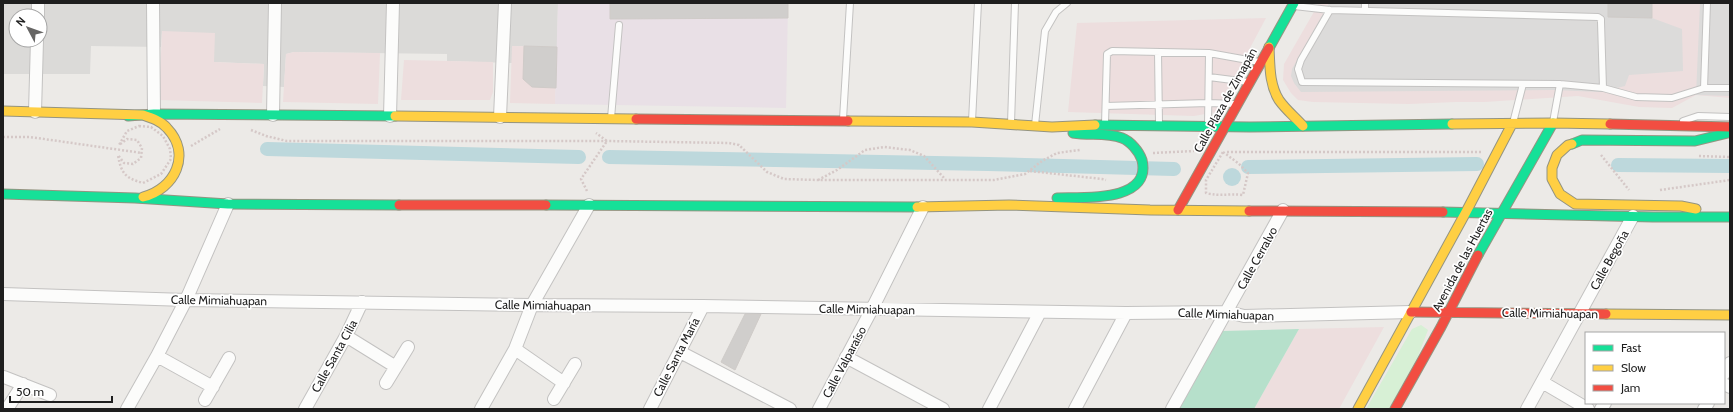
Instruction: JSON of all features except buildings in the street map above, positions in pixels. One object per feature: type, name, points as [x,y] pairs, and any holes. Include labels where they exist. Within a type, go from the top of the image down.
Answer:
[{"type":"main road","name":"Calle Plaza de Zimapán","points":[[1178,210],[1293,4]]},
{"type":"main road","points":[[1269,47],[1270,75],[1279,100],[1303,126]]},
{"type":"main road","points":[[3,111],[128,116],[143,115],[157,120],[169,129],[176,142],[175,158],[177,170],[170,182],[161,191],[149,197],[135,198]]},
{"type":"main road","points":[[128,116],[154,114],[972,122],[1011,123],[1052,127],[1105,124],[1303,126],[1552,123],[1730,127]]},
{"type":"main road","name":"Avenida de las Huertas","points":[[1395,409],[1449,312],[1500,213],[1552,123]]},
{"type":"main road","name":"Avenida de las Huertas","points":[[1358,409],[1466,212],[1512,124]]},
{"type":"main road","points":[[1008,205],[1029,200],[1117,194],[1128,191],[1141,175],[1140,157],[1133,146],[1125,139],[1114,136],[1082,135],[1052,127]]},
{"type":"main road","points":[[1730,132],[1695,141],[1582,140],[1568,145],[1557,155],[1552,168],[1552,179],[1560,194],[1575,204],[1681,206],[1730,217]]},
{"type":"main road","points":[[3,194],[135,198],[228,204],[923,207],[1008,205],[1178,210],[1466,212],[1730,217]]},
{"type":"main road","name":"Calle Mimiahuapan","points":[[1411,312],[1730,315]]},
{"type":"street","points":[[153,3],[154,114]]},
{"type":"street","points":[[273,115],[275,3]]},
{"type":"street","points":[[390,116],[393,3]]},
{"type":"street","points":[[500,117],[505,3]]},
{"type":"street","points":[[35,112],[37,48]]},
{"type":"street","points":[[127,409],[186,300],[228,204]]},
{"type":"street","points":[[481,409],[514,349],[532,305],[592,205]]},
{"type":"street","name":"Calle Valparaíso","points":[[819,409],[872,310],[923,207]]},
{"type":"street","name":"Calle Cerralvo","points":[[1172,409],[1228,312],[1283,210]]},
{"type":"street","name":"Calle Begoña","points":[[1527,409],[1633,216]]},
{"type":"street","name":"Calle Mimiahuapan","points":[[3,294],[186,300],[1126,313],[1228,312],[1244,316],[1411,312]]},
{"type":"street","name":"Calle Santa Cilia","points":[[306,408],[346,336],[362,302]]},
{"type":"street","name":"Calle Santa María","points":[[650,409],[703,306]]},
{"type":"street","points":[[989,409],[1040,312]]},
{"type":"street","points":[[1075,409],[1126,313]]},
{"type":"street","points":[[346,336],[396,367]]},
{"type":"street","points":[[386,383],[408,347]]},
{"type":"street","points":[[514,349],[564,383]]},
{"type":"street","points":[[680,352],[790,409]]},
{"type":"street","points":[[157,356],[212,387]]},
{"type":"street","points":[[846,357],[943,409]]},
{"type":"street","points":[[205,400],[229,358]]},
{"type":"street","points":[[1725,372],[1730,363]]},
{"type":"street","points":[[554,399],[575,364]]},
{"type":"street","points":[[4,377],[50,395]]},
{"type":"street","points":[[1542,382],[1588,409]]},
{"type":"street","points":[[7,409],[23,384]]},
{"type":"lane","points":[[843,121],[850,3]]},
{"type":"lane","points":[[972,122],[978,3]]},
{"type":"lane","points":[[1011,123],[1015,3]]},
{"type":"lane","points":[[1036,126],[1045,31],[1056,12],[1067,3]]},
{"type":"lane","points":[[1365,3],[1365,11]]},
{"type":"lane","points":[[1704,88],[1707,3]]},
{"type":"lane","points":[[1293,4],[1330,10],[1598,18],[1601,22],[1603,88]]},
{"type":"lane","points":[[1330,10],[1301,60],[1298,69],[1302,82],[1560,84],[1603,88],[1636,98],[1672,98],[1704,88],[1730,88]]},
{"type":"lane","points":[[611,118],[619,25]]},
{"type":"lane","points":[[1105,124],[1107,54],[1112,51],[1209,53],[1260,62]]},
{"type":"lane","points":[[1158,52],[1159,124]]},
{"type":"lane","points":[[1208,125],[1209,53]]},
{"type":"lane","points":[[1209,77],[1249,82]]},
{"type":"lane","points":[[1512,124],[1522,84]]},
{"type":"lane","points":[[1552,123],[1560,84]]},
{"type":"lane","points":[[1106,106],[1208,103],[1237,104]]},
{"type":"lane","points":[[1669,126],[1698,116],[1730,117]]},
{"type":"path","points":[[574,118],[607,141]]},
{"type":"path","points":[[175,158],[163,136],[150,128],[140,126],[127,131],[119,145],[127,139],[136,140],[142,148],[141,158],[133,164],[124,163],[118,155],[120,169],[131,180],[143,183],[161,174],[175,158],[191,146],[227,127]]},
{"type":"path","points":[[246,128],[266,136],[287,141],[607,141],[729,143],[739,145],[760,167],[767,172],[784,179],[817,180],[994,180],[1025,174],[1042,161],[1057,153],[1082,149]]},
{"type":"path","points":[[3,137],[30,137],[142,153]]},
{"type":"path","points":[[592,205],[581,179],[607,141]]},
{"type":"path","points":[[817,180],[837,170],[866,150],[884,148],[910,150],[924,156],[946,179]]},
{"type":"path","points":[[1596,150],[1602,152]]},
{"type":"path","points":[[1140,157],[1185,151],[1476,151],[1496,155]]},
{"type":"path","points":[[1605,160],[1632,193],[1625,193]]},
{"type":"path","points":[[1230,194],[1243,195],[1248,173],[1238,163]]},
{"type":"path","points":[[1030,171],[1102,179],[1107,181]]},
{"type":"path","points":[[1655,191],[1730,180]]},
{"type":"shaded area","points":[[3,3],[558,3],[557,47],[513,46],[512,63],[447,61],[447,54],[294,52],[286,54],[284,87],[263,86],[264,64],[214,62],[162,31],[161,47],[91,46],[90,74],[3,74]]},
{"type":"shaded area","points":[[558,3],[788,3],[786,108],[555,104]]},
{"type":"shaded area","points":[[1319,3],[1730,3],[1730,98],[1696,95],[1672,108],[1639,107],[1578,96],[1485,102],[1409,104],[1313,102],[1298,100],[1291,93],[1283,80],[1284,64]]},
{"type":"shaded area","points":[[1329,3],[1608,3],[1608,17],[1652,18],[1682,29],[1683,71],[1629,75],[1625,86],[1600,92],[1554,90],[1301,92],[1291,76],[1292,69]]},
{"type":"shaded area","points":[[1700,3],[1730,3],[1730,96],[1696,95]]},
{"type":"shaded area","points":[[1266,18],[1216,112],[1194,116],[1068,112],[1077,23]]},
{"type":"shaded area","points":[[162,31],[215,33],[214,62],[264,64],[262,103],[159,100]]},
{"type":"shaded area","points":[[512,46],[557,47],[555,104],[510,103]]},
{"type":"shaded area","points":[[294,52],[380,53],[378,104],[283,102],[286,54]]},
{"type":"shaded area","points":[[404,60],[493,62],[493,92],[490,100],[401,100]]},
{"type":"shaded area","points":[[1384,327],[1339,409],[1254,409],[1299,329]]},
{"type":"green space","points":[[1421,325],[1428,330],[1418,356],[1389,409],[1366,409],[1412,329]]},
{"type":"green space","points":[[1299,329],[1254,409],[1178,409],[1222,331]]},
{"type":"water","points":[[1232,168],[1238,171],[1241,177],[1238,183],[1232,186],[1226,183],[1223,177],[1226,171]]},
{"type":"waterway","points":[[267,149],[579,157]]},
{"type":"waterway","points":[[609,157],[1174,169]]},
{"type":"waterway","points":[[1248,167],[1477,164]]},
{"type":"waterway","points":[[1618,165],[1730,166]]},
{"type":"traffic: fast","points":[[1269,48],[1294,3]]},
{"type":"traffic: fast","points":[[128,116],[154,114],[395,116]]},
{"type":"traffic: fast","points":[[1478,255],[1553,123]]},
{"type":"traffic: fast","points":[[1095,125],[1250,127],[1452,124]]},
{"type":"traffic: fast","points":[[1057,198],[1082,198],[1113,195],[1126,191],[1136,184],[1142,174],[1141,157],[1134,147],[1125,139],[1110,135],[1073,133]]},
{"type":"traffic: fast","points":[[1572,144],[1582,140],[1695,141],[1728,133]]},
{"type":"traffic: fast","points":[[3,194],[135,198],[228,204],[399,205]]},
{"type":"traffic: fast","points":[[546,205],[917,207]]},
{"type":"traffic: fast","points":[[1443,212],[1653,217],[1730,217]]},
{"type":"traffic: slow","points":[[1269,47],[1273,88],[1279,100],[1303,126]]},
{"type":"traffic: slow","points":[[3,111],[143,115],[159,122],[167,128],[174,138],[178,149],[179,159],[171,179],[154,193],[143,197]]},
{"type":"traffic: slow","points":[[395,116],[636,119]]},
{"type":"traffic: slow","points":[[848,121],[972,122],[1052,127],[1095,125]]},
{"type":"traffic: slow","points":[[1452,124],[1610,124]]},
{"type":"traffic: slow","points":[[1358,409],[1466,212],[1512,124]]},
{"type":"traffic: slow","points":[[1572,144],[1568,145],[1557,155],[1552,168],[1552,179],[1560,194],[1575,204],[1681,206],[1696,209]]},
{"type":"traffic: slow","points":[[917,207],[1009,205],[1150,210],[1249,211]]},
{"type":"traffic: slow","points":[[1606,314],[1730,315]]},
{"type":"traffic: jam","points":[[1178,210],[1269,48]]},
{"type":"traffic: jam","points":[[636,119],[848,121]]},
{"type":"traffic: jam","points":[[1610,124],[1730,127]]},
{"type":"traffic: jam","points":[[399,205],[546,205]]},
{"type":"traffic: jam","points":[[1249,211],[1443,212]]},
{"type":"traffic: jam","points":[[1395,409],[1441,327],[1478,255]]},
{"type":"traffic: jam","points":[[1411,312],[1606,314]]}]
